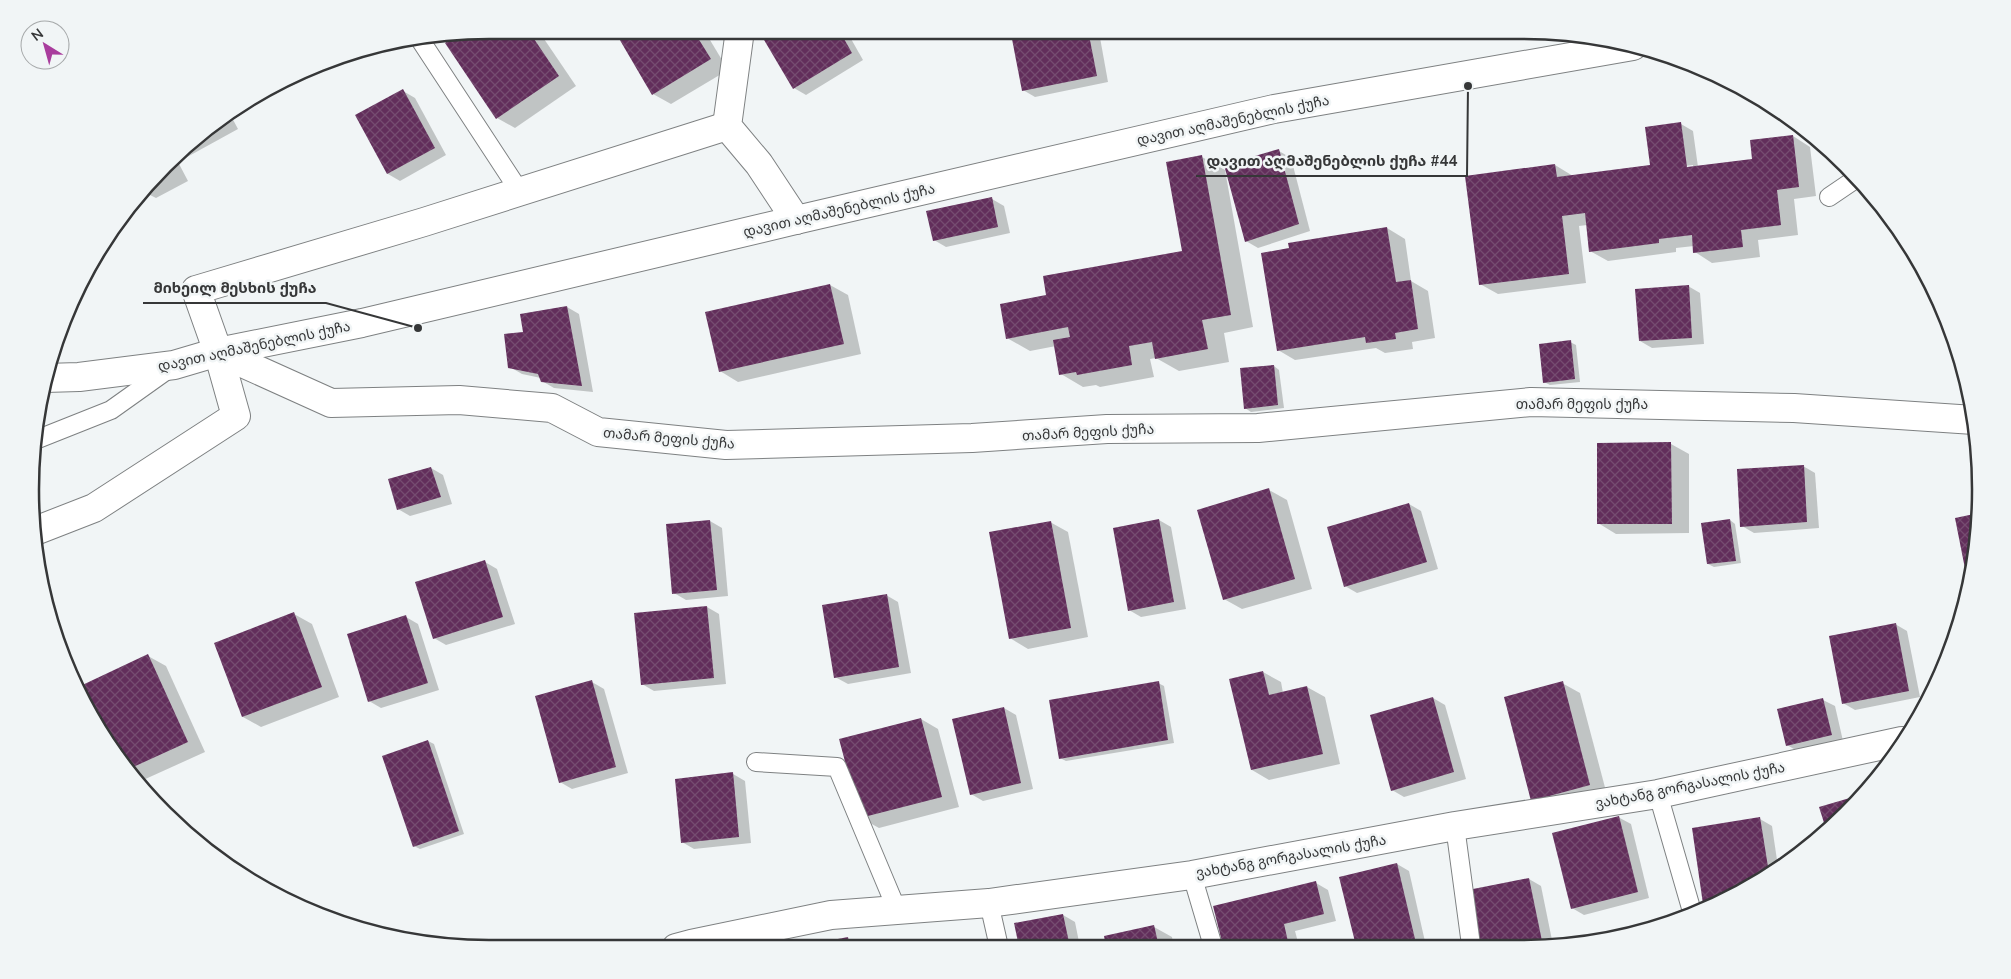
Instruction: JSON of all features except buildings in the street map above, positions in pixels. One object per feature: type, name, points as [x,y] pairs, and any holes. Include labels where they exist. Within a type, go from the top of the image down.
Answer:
[{"type":"street","points":[[739,39],[727,126],[759,164],[796,220]]},
{"type":"street","name":"დავით აღმაშენებლის ქუჩა","points":[[53,378],[79,378],[174,365],[218,352],[362,323],[1274,109],[1617,49]]},
{"type":"street","points":[[41,529],[94,508],[236,416],[218,352],[196,290],[424,222],[727,126]]},
{"type":"street","name":"თამარ მეფის ქუჩა","points":[[218,352],[331,403],[459,400],[552,408],[598,432],[726,445],[972,438],[1107,429],[1258,428],[1531,402],[1794,408],[1966,419]]},
{"type":"street","name":"ვახტანგ გორგასალის ქუჩა","points":[[710,940],[831,915],[989,903],[1192,875],[1455,826],[1658,794],[1894,743]]},
{"type":"lane","points":[[423,44],[520,192]]},
{"type":"lane","points":[[1829,197],[1851,182]]},
{"type":"lane","points":[[42,437],[110,410],[174,365]]},
{"type":"lane","points":[[756,762],[837,767],[897,910]]},
{"type":"lane","points":[[1658,794],[1691,907]]},
{"type":"lane","points":[[1455,826],[1470,940]]},
{"type":"lane","points":[[1192,875],[1211,940]]},
{"type":"lane","points":[[989,903],[997,940]]},
{"type":"place","name":"დავით აღმაშენებლის ქუჩა #44","points":[[1468,86]]},
{"type":"place","name":"მიხეილ მესხის ქუჩა","points":[[418,328]]}]
